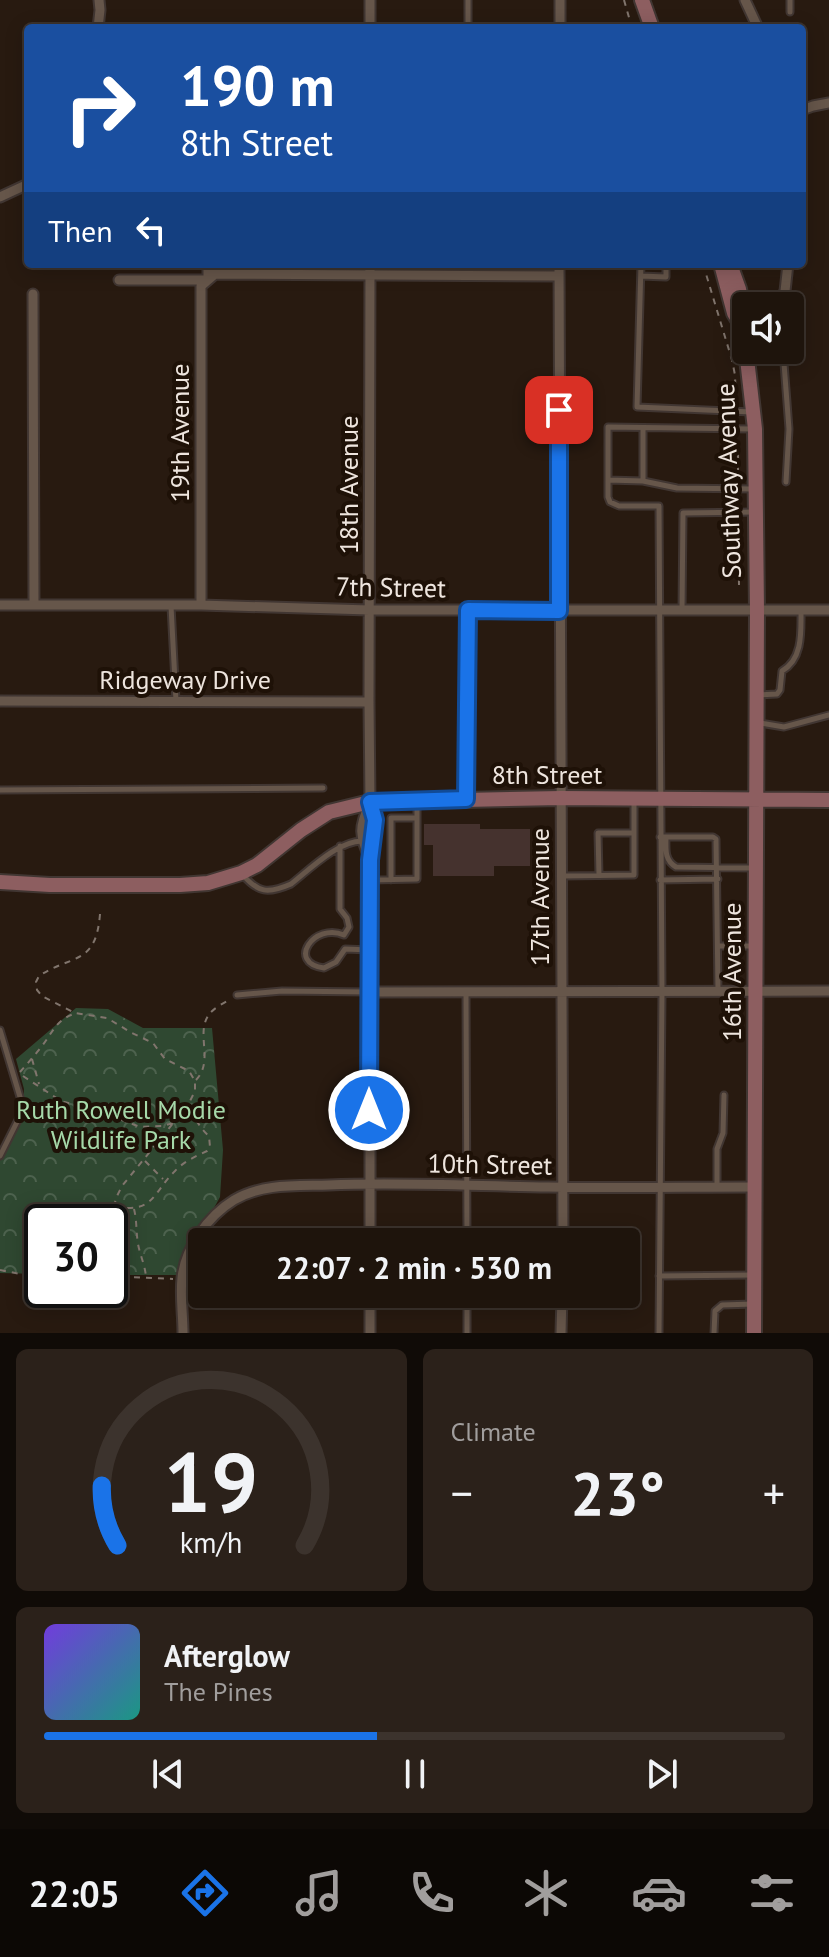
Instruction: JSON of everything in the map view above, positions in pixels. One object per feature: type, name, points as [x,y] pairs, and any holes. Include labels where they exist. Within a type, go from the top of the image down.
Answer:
[{"type":"main road","points":[[642,0],[651,24]]},
{"type":"main road","name":"Southway Avenue","points":[[722,268],[732,305]]},
{"type":"main road","name":"Southway Avenue","points":[[731,268],[740,292]]},
{"type":"main road","name":"Southway Avenue","points":[[748,364],[755,429],[757,611]]},
{"type":"main road","name":"16th Avenue","points":[[754,1333],[757,611]]},
{"type":"main road","name":"8th Street","points":[[0,882],[50,885],[208,883],[241,873],[268,858],[321,817],[338,809],[370,802],[561,798],[829,800]]},
{"type":"street","points":[[98,24],[99,0]]},
{"type":"street","points":[[370,0],[370,24]]},
{"type":"street","points":[[560,0],[560,24]]},
{"type":"street","points":[[745,0],[756,24]]},
{"type":"street","points":[[806,109],[829,103]]},
{"type":"street","points":[[0,197],[24,186]]},
{"type":"street","name":"19th Avenue","points":[[201,605],[201,286],[208,280],[208,268]]},
{"type":"street","name":"18th Avenue","points":[[370,268],[369,702],[370,802],[375,820],[370,860],[370,1228]]},
{"type":"street","name":"17th Avenue","points":[[559,268],[563,1228]]},
{"type":"street","points":[[784,292],[788,268]]},
{"type":"street","points":[[119,280],[208,280],[215,274],[559,276]]},
{"type":"street","points":[[33,294],[34,604]]},
{"type":"street","name":"7th Street","points":[[0,605],[201,605],[369,610],[829,610]]},
{"type":"street","name":"Ridgeway Drive","points":[[0,701],[369,702]]},
{"type":"street","name":"18th Avenue","points":[[370,802],[361,822],[363,841],[370,860]]},
{"type":"street","points":[[369,992],[829,991]]},
{"type":"street","name":"10th Street","points":[[183,1333],[182,1279],[186,1260],[214,1216],[251,1192],[277,1187],[369,1183],[754,1187]]},
{"type":"street","points":[[370,1308],[370,1333]]},
{"type":"street","points":[[561,1333],[562,1308]]},
{"type":"lane","points":[[468,0],[468,24]]},
{"type":"lane","points":[[790,0],[790,12]]},
{"type":"lane","points":[[467,268],[467,276]]},
{"type":"lane","points":[[641,268],[637,407],[753,412]]},
{"type":"lane","points":[[641,276],[666,277],[666,268]]},
{"type":"lane","points":[[784,364],[789,429],[786,482]]},
{"type":"lane","points":[[755,429],[608,427],[610,502],[619,506],[659,506],[659,799],[666,855],[672,865],[683,868],[755,868]]},
{"type":"lane","points":[[643,428],[643,481]]},
{"type":"lane","points":[[608,480],[643,481],[677,488],[755,490]]},
{"type":"lane","points":[[682,610],[683,513],[756,512]]},
{"type":"lane","points":[[171,605],[176,701]]},
{"type":"lane","points":[[466,799],[468,610]]},
{"type":"lane","points":[[756,696],[777,694],[780,690],[782,671],[800,650],[801,611]]},
{"type":"lane","points":[[756,722],[784,727],[829,715]]},
{"type":"lane","points":[[0,790],[323,788]]},
{"type":"lane","points":[[562,876],[634,875],[634,798]]},
{"type":"lane","points":[[370,880],[417,879],[417,800]]},
{"type":"lane","points":[[391,880],[391,818],[417,818]]},
{"type":"lane","points":[[599,875],[598,833],[634,833]]},
{"type":"lane","points":[[663,837],[713,837],[718,844],[718,992]]},
{"type":"lane","points":[[659,1333],[660,880],[663,837]]},
{"type":"lane","points":[[241,873],[262,891],[283,888],[340,846],[363,841]]},
{"type":"lane","points":[[340,846],[340,909],[349,927],[344,935],[345,949],[336,962],[324,968],[311,964],[306,957],[306,949],[318,935],[334,932],[344,935]]},
{"type":"lane","points":[[660,880],[718,879]]},
{"type":"lane","points":[[718,946],[755,946]]},
{"type":"lane","points":[[345,949],[370,950]]},
{"type":"lane","points":[[237,995],[282,991],[369,992]]},
{"type":"lane","points":[[466,992],[467,1228]]},
{"type":"lane","points":[[0,1030],[16,1074],[23,1107],[0,1156]]},
{"type":"lane","points":[[717,1187],[717,1149],[723,1133],[724,1095]]},
{"type":"lane","points":[[659,1276],[754,1275]]},
{"type":"lane","points":[[714,1333],[715,1311],[722,1305],[754,1304]]},
{"type":"lane","points":[[467,1308],[467,1333]]},
{"type":"path","points":[[624,0],[631,24]]},
{"type":"path","points":[[704,268],[732,360],[736,405]]},
{"type":"path","points":[[100,914],[92,945],[85,955],[39,976],[37,990],[42,996],[75,1013],[107,1018],[153,1043],[165,1059],[189,1071],[195,1081],[195,1091],[185,1109],[122,1186],[115,1204]]},
{"type":"path","points":[[195,1081],[201,1075],[205,1059],[204,1029],[207,1017],[237,995]]},
{"type":"path","points":[[75,1013],[58,1022],[16,1074],[61,1101],[140,1127],[173,1123]]},
{"type":"path","points":[[32,1058],[40,1087]]},
{"type":"path","points":[[128,1208],[148,1204],[177,1168],[210,1147],[209,1136],[185,1109]]},
{"type":"path","points":[[144,1160],[165,1181]]},
{"type":"path","points":[[133,1208],[147,1278]]},
{"type":"path","points":[[0,1270],[24,1274]]},
{"type":"path","points":[[128,1277],[182,1279]]},
{"type":"green space","name":"Ruth Rowell Modie Wildlife Park","points":[[76,1008],[108,1009],[143,1028],[212,1028],[223,1150],[220,1197],[203,1228],[188,1228],[188,1255],[177,1275],[128,1275],[128,1204],[24,1204],[24,1274],[0,1273],[0,1156],[23,1107],[24,1089],[16,1059]]},
{"type":"building","points":[[424,824],[480,824],[480,829],[530,829],[530,866],[494,866],[494,876],[433,876],[433,845],[424,845]]},
{"type":"route","points":[[369,1110],[370,860],[375,820],[370,802],[466,799],[468,610],[559,611],[559,410]]}]
